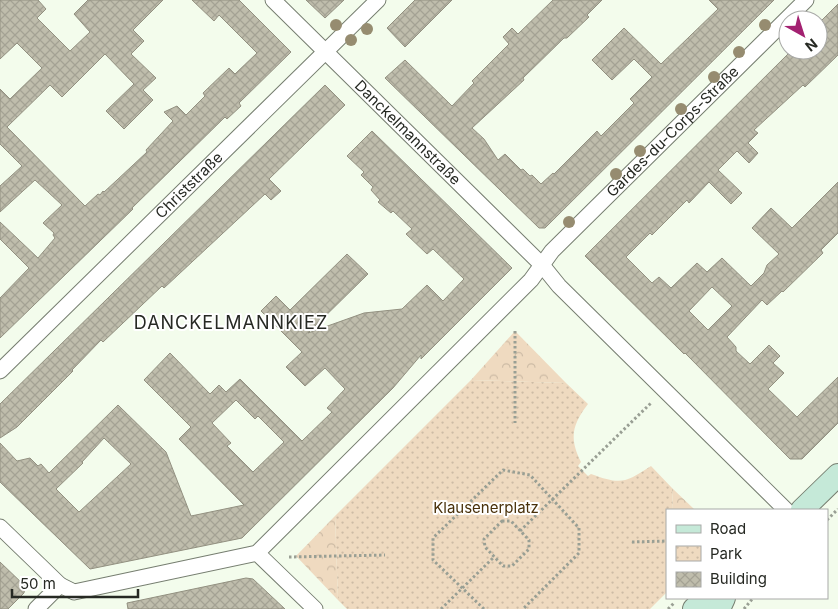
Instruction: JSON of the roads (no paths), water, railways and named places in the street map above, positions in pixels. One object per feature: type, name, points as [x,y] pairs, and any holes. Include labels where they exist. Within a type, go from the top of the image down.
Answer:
[{"type":"main road","points":[[803,509],[838,475]]},
{"type":"main road","points":[[694,609],[704,599]]},
{"type":"street","name":"Danckelmannstraße","points":[[273,0],[542,265]]},
{"type":"street","name":"Christstraße","points":[[0,371],[378,0]]},
{"type":"street","name":"Gardes-du-Corps-Straße","points":[[542,265],[552,251],[806,0]]},
{"type":"street","points":[[0,527],[60,585],[74,592],[256,553],[531,280],[542,265],[559,286],[785,509]]},
{"type":"street","points":[[256,553],[315,609]]},
{"type":"street","points":[[36,609],[60,585]]},
{"type":"district","name":"DANCKELMANNKIEZ","points":[[231,323]]},
{"type":"park label","name":"Klausenerplatz","points":[[486,508]]}]
